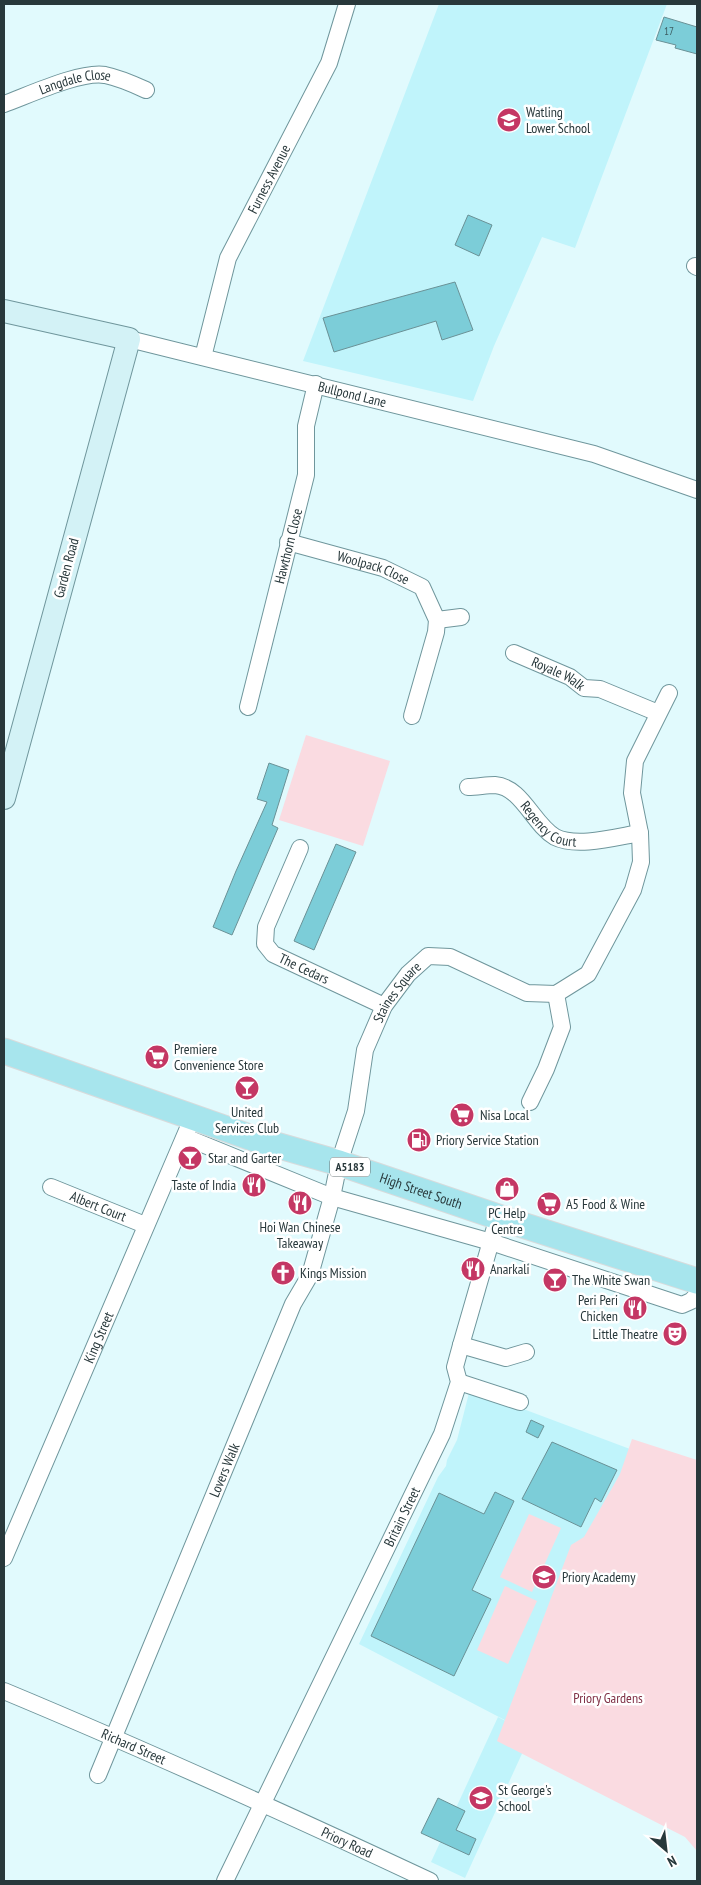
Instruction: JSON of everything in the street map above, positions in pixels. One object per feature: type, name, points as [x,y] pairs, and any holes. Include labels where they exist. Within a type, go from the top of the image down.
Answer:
[{"type":"main road","name":"High Street South","points":[[4,1051],[189,1127],[255,1139],[339,1163],[498,1217],[697,1281]]},
{"type":"street","name":"Furness Avenue","points":[[203,357],[228,258],[329,63],[347,4]]},
{"type":"street","name":"Langdale Close","points":[[4,104],[78,78],[103,75],[125,81],[146,90]]},
{"type":"street","name":"Bullpond Lane","points":[[4,311],[316,384],[594,454],[697,490]]},
{"type":"street","name":"Garden Road","points":[[4,798],[129,339]]},
{"type":"street","name":"Hawthorn Close","points":[[248,707],[306,475],[306,426],[316,384]]},
{"type":"street","name":"Woolpack Close","points":[[288,542],[383,568],[422,587],[438,620]]},
{"type":"street","points":[[412,716],[438,620],[461,617]]},
{"type":"street","name":"Royale Walk","points":[[514,654],[570,677],[584,688],[600,689],[658,713]]},
{"type":"street","points":[[530,1102],[546,1069],[562,1028],[556,994],[588,974],[633,890],[641,862],[640,833],[632,793],[635,761],[669,693]]},
{"type":"street","name":"Regency Court","points":[[468,787],[497,785],[517,795],[536,821],[556,837],[580,842],[640,833]]},
{"type":"street","name":"The Cedars","points":[[300,848],[266,927],[265,944],[273,954],[384,1006]]},
{"type":"street","name":"Staines Square","points":[[339,1163],[356,1111],[366,1050],[384,1006],[408,974],[428,956],[450,957],[527,993],[556,994]]},
{"type":"street","points":[[189,1127],[332,1197],[490,1242],[682,1305],[691,1301],[697,1295]]},
{"type":"street","name":"King Street","points":[[4,1558],[145,1225],[189,1127]]},
{"type":"street","name":"Lovers Walk","points":[[98,1775],[293,1304],[310,1275],[332,1197],[339,1163]]},
{"type":"street","name":"Albert Court","points":[[52,1187],[145,1225]]},
{"type":"street","name":"Britain Street","points":[[225,1881],[442,1434],[459,1382],[455,1367],[498,1217]]},
{"type":"street","points":[[461,1346],[506,1358],[526,1352]]},
{"type":"street","points":[[459,1382],[520,1402]]},
{"type":"street","name":"Richard Street","points":[[4,1691],[113,1736],[264,1803]]},
{"type":"street","name":"Priory Road","points":[[264,1803],[430,1881]]},
{"type":"shaded area","name":"Watling Lower School","points":[[439,4],[667,4],[575,248],[542,237],[494,346],[473,401],[303,361]]},
{"type":"shaded area","name":"Priory Academy","points":[[470,1389],[678,1467],[697,1761],[666,1804],[359,1644],[438,1477],[446,1466],[457,1440]]},
{"type":"shaded area","name":"St George's School","points":[[498,1717],[531,1734],[465,1878],[431,1862]]},
{"type":"green space","points":[[306,735],[390,761],[363,846],[279,820]]},
{"type":"green space","name":"Priory Gardens","points":[[632,1439],[697,1460],[697,1851],[685,1837],[497,1741],[571,1545],[584,1537],[620,1474]]},
{"type":"green space","points":[[529,1514],[561,1528],[532,1592],[500,1577]]},
{"type":"green space","points":[[505,1586],[537,1601],[508,1664],[477,1650]]},
{"type":"building","points":[[664,17],[697,27],[697,54],[675,48],[676,45],[656,40]]},
{"type":"building","points":[[468,215],[492,225],[479,256],[455,245]]},
{"type":"building","points":[[455,282],[473,330],[442,340],[436,321],[334,352],[323,318]]},
{"type":"building","points":[[269,763],[289,770],[272,825],[278,828],[232,935],[213,927],[267,802],[257,799]]},
{"type":"building","points":[[336,844],[356,852],[314,950],[294,941]]},
{"type":"building","points":[[531,1420],[544,1426],[538,1438],[526,1432]]},
{"type":"building","points":[[552,1442],[617,1470],[601,1502],[595,1498],[581,1527],[522,1499]]},
{"type":"building","points":[[495,1492],[514,1501],[472,1590],[491,1599],[454,1676],[371,1636],[439,1493],[484,1514]]},
{"type":"building","points":[[438,1798],[465,1811],[456,1830],[476,1839],[469,1855],[421,1833]]},
{"type":"place","name":"Watling Lower School","points":[[509,120]]},
{"type":"place","name":"Premiere Convenience Store","points":[[157,1057]]},
{"type":"place","name":"United Services Club","points":[[247,1088]]},
{"type":"place","name":"Nisa Local","points":[[462,1115]]},
{"type":"place","name":"Priory Service Station","points":[[419,1140]]},
{"type":"place","name":"Star and Garter","points":[[190,1158]]},
{"type":"place","name":"Taste of India","points":[[254,1185]]},
{"type":"place","name":"PC Help Centre","points":[[507,1189]]},
{"type":"place","name":"Hoi Wan Chinese Takeaway","points":[[300,1203]]},
{"type":"place","name":"A5 Food & Wine","points":[[549,1204]]},
{"type":"place","name":"Anarkali","points":[[473,1269]]},
{"type":"place","name":"Kings Mission","points":[[283,1273]]},
{"type":"place","name":"The White Swan","points":[[555,1280]]},
{"type":"place","name":"Peri Peri Chicken","points":[[635,1308]]},
{"type":"place","name":"Little Theatre","points":[[675,1334]]},
{"type":"place","name":"Priory Academy","points":[[544,1577]]},
{"type":"place","name":"St George's School","points":[[481,1798]]}]
